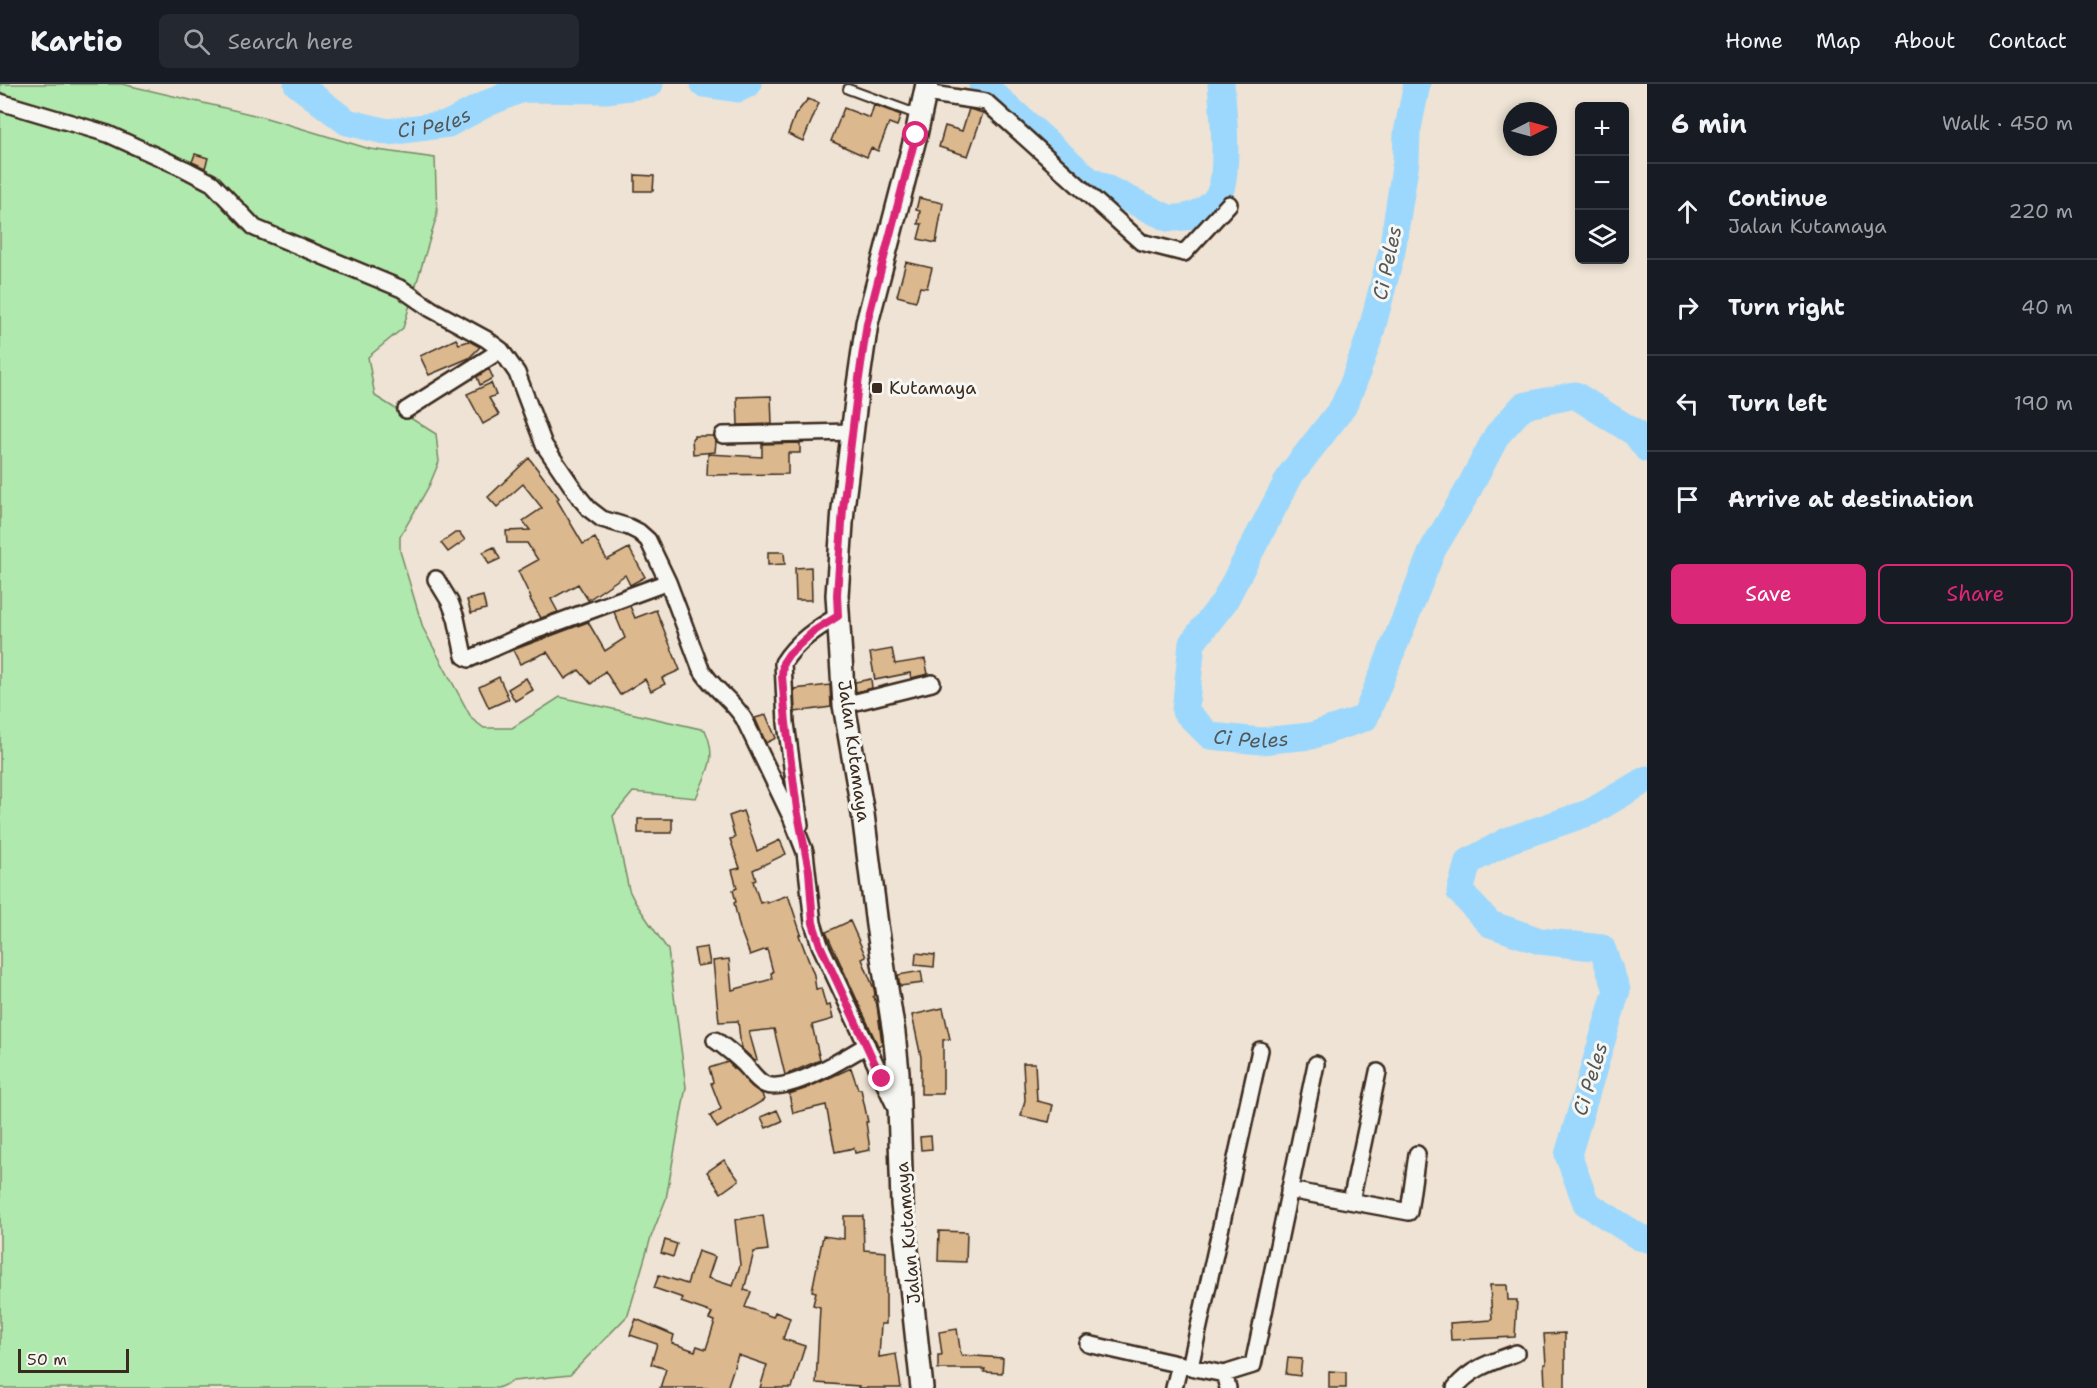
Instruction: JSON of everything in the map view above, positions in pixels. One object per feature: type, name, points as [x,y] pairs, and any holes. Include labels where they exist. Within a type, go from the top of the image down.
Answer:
[{"type":"main road","name":"Jalan Kutamaya","points":[[922,1388],[903,1204],[894,1033],[863,814],[844,705],[837,595],[852,432],[867,323],[926,88]]},
{"type":"street","points":[[926,88],[986,102],[1142,242],[1184,253],[1229,204]]},
{"type":"street","points":[[0,102],[108,134],[185,169],[212,183],[255,228],[402,289],[431,309],[486,339],[501,350],[517,373],[544,445],[580,498],[602,519],[629,527],[648,540],[668,582],[705,677],[738,709],[792,819],[805,852]]},
{"type":"street","points":[[406,410],[501,350]]},
{"type":"street","points":[[723,435],[852,432]]},
{"type":"street","points":[[436,579],[450,602],[465,656],[469,659],[526,634],[668,582]]},
{"type":"street","points":[[838,616],[800,643],[783,663],[786,723],[797,809],[809,871],[813,923],[820,945],[900,1116]]},
{"type":"street","points":[[844,705],[932,683]]},
{"type":"street","points":[[715,1040],[763,1083],[771,1086],[796,1081],[825,1071],[867,1045]]},
{"type":"street","points":[[1174,1388],[1185,1366],[1260,1050]]},
{"type":"street","points":[[1088,1344],[1185,1366],[1226,1381],[1253,1365],[1316,1064]]},
{"type":"street","points":[[1351,1201],[1378,1072]]},
{"type":"street","points":[[1290,1190],[1409,1212],[1417,1154]]},
{"type":"street","points":[[1455,1388],[1464,1377],[1483,1365],[1516,1353]]},
{"type":"lane","points":[[848,89],[920,116]]},
{"type":"green space","points":[[0,84],[122,84],[263,117],[370,149],[435,158],[437,215],[403,328],[368,357],[375,396],[436,434],[439,462],[429,486],[400,537],[400,551],[423,628],[472,719],[484,728],[512,728],[560,697],[705,730],[711,749],[710,765],[696,798],[633,792],[613,816],[629,890],[668,950],[686,1087],[666,1199],[651,1237],[628,1315],[570,1375],[513,1381],[498,1388],[0,1388]]},
{"type":"building","points":[[808,99],[819,103],[803,141],[788,134],[795,115]]},
{"type":"building","points":[[874,105],[901,115],[897,126],[889,123],[878,151],[871,148],[867,157],[831,141],[844,108],[870,118]]},
{"type":"building","points":[[969,109],[983,113],[968,156],[939,147],[945,126],[962,131]]},
{"type":"building","points":[[195,154],[208,158],[205,168],[192,162]]},
{"type":"building","points":[[635,175],[654,176],[653,191],[635,191]]},
{"type":"building","points":[[919,198],[943,203],[936,243],[918,239],[922,224],[918,224],[920,211],[916,210]]},
{"type":"building","points":[[906,262],[932,268],[927,288],[920,287],[916,301],[897,296]]},
{"type":"building","points":[[456,339],[459,344],[469,341],[480,347],[469,358],[429,375],[420,356]]},
{"type":"building","points":[[489,369],[493,378],[480,385],[477,377]]},
{"type":"building","points":[[491,383],[496,395],[489,398],[499,415],[483,424],[467,394]]},
{"type":"building","points":[[771,396],[772,424],[738,425],[737,397]]},
{"type":"building","points":[[694,436],[714,436],[715,452],[693,454],[692,439]]},
{"type":"building","points":[[800,443],[800,453],[788,453],[788,474],[707,475],[708,454],[762,457],[762,444]]},
{"type":"building","points":[[529,458],[559,498],[557,500],[583,544],[595,538],[607,560],[629,548],[645,577],[630,585],[625,575],[588,600],[578,584],[551,599],[558,612],[541,618],[518,571],[538,560],[527,543],[507,543],[506,531],[530,530],[523,521],[542,508],[523,484],[497,507],[488,497]]},
{"type":"building","points":[[455,533],[460,533],[465,540],[448,552],[441,543]]},
{"type":"building","points":[[494,547],[500,559],[489,564],[483,552]]},
{"type":"building","points":[[768,552],[784,552],[785,564],[768,565]]},
{"type":"building","points":[[811,567],[812,600],[796,600],[795,568]]},
{"type":"building","points":[[483,596],[486,609],[471,613],[467,600]]},
{"type":"building","points":[[630,606],[635,618],[656,610],[680,670],[662,678],[665,684],[651,691],[645,679],[620,695],[605,671],[591,684],[579,670],[565,679],[547,652],[520,664],[513,650],[588,622],[605,651],[625,638],[614,612]]},
{"type":"building","points":[[892,649],[895,664],[925,659],[928,674],[911,678],[910,673],[875,680],[870,653]]},
{"type":"building","points":[[499,677],[509,699],[489,708],[479,687]]},
{"type":"building","points":[[526,678],[533,690],[515,701],[508,689]]},
{"type":"building","points":[[871,679],[872,688],[856,692],[855,682]]},
{"type":"building","points":[[830,685],[831,707],[795,712],[794,689]]},
{"type":"building","points":[[766,715],[776,738],[766,743],[755,718]]},
{"type":"building","points":[[743,811],[757,851],[780,840],[786,854],[753,870],[756,880],[753,881],[760,903],[766,901],[767,903],[788,895],[801,934],[799,935],[814,975],[816,989],[821,988],[826,1006],[830,1005],[833,1019],[812,1025],[820,1060],[785,1075],[774,1029],[749,1032],[757,1060],[755,1061],[741,1048],[738,1021],[719,1022],[713,961],[729,959],[732,990],[772,979],[771,973],[773,972],[767,949],[750,955],[740,929],[734,903],[736,902],[733,890],[737,888],[732,870],[740,868],[730,839],[735,838],[729,816]]},
{"type":"building","points":[[638,819],[672,819],[672,833],[638,833]]},
{"type":"building","points":[[850,921],[866,957],[862,959],[874,989],[875,995],[873,996],[877,1005],[882,1044],[878,1046],[826,932]]},
{"type":"building","points":[[707,947],[710,964],[697,966],[694,949]]},
{"type":"building","points":[[916,953],[935,955],[934,967],[915,965]]},
{"type":"building","points":[[921,971],[923,983],[900,986],[898,975]]},
{"type":"building","points":[[943,1008],[950,1039],[943,1040],[943,1094],[921,1094],[921,1057],[912,1015]]},
{"type":"building","points":[[728,1062],[762,1094],[764,1100],[717,1128],[710,1116],[721,1109],[711,1083],[713,1082],[709,1068]]},
{"type":"building","points":[[1023,1063],[1035,1063],[1037,1101],[1053,1105],[1049,1122],[1021,1116],[1025,1100]]},
{"type":"building","points":[[851,1068],[858,1089],[861,1089],[868,1122],[866,1122],[870,1150],[855,1153],[854,1148],[835,1152],[826,1105],[793,1113],[789,1094]]},
{"type":"building","points":[[777,1110],[782,1121],[766,1128],[761,1117]]},
{"type":"building","points":[[931,1136],[932,1149],[921,1150],[920,1137]]},
{"type":"building","points":[[724,1160],[739,1180],[721,1193],[707,1172]]},
{"type":"building","points":[[763,1215],[768,1250],[754,1252],[744,1290],[751,1292],[745,1307],[773,1317],[775,1312],[790,1318],[783,1339],[805,1346],[792,1388],[760,1388],[767,1365],[738,1355],[727,1388],[660,1388],[666,1369],[651,1364],[657,1344],[630,1335],[636,1319],[674,1335],[672,1343],[695,1351],[697,1346],[706,1349],[715,1321],[709,1319],[712,1313],[681,1302],[683,1298],[654,1288],[659,1275],[687,1284],[698,1251],[715,1257],[708,1278],[733,1286],[740,1265],[735,1220]]},
{"type":"building","points":[[844,1216],[863,1216],[864,1250],[886,1252],[886,1324],[881,1324],[879,1357],[896,1354],[901,1388],[858,1388],[859,1386],[816,1383],[820,1307],[813,1305],[816,1292],[812,1291],[823,1236],[844,1239]]},
{"type":"building","points":[[939,1231],[967,1232],[966,1262],[938,1261]]},
{"type":"building","points":[[665,1240],[677,1244],[673,1257],[661,1253]]},
{"type":"building","points":[[1490,1285],[1507,1285],[1508,1300],[1517,1300],[1515,1337],[1451,1340],[1450,1323],[1492,1320]]},
{"type":"building","points":[[957,1329],[961,1355],[1003,1358],[1002,1373],[984,1372],[985,1369],[938,1369],[938,1355],[942,1355],[939,1332]]},
{"type":"building","points":[[1565,1333],[1565,1388],[1545,1388],[1544,1334]]},
{"type":"building","points":[[1288,1358],[1302,1359],[1300,1376],[1286,1374]]},
{"type":"building","points":[[1329,1371],[1346,1372],[1346,1388],[1329,1388]]},
{"type":"waterway","name":"Ci Peles","points":[[297,84],[347,122],[388,132],[448,124],[488,103],[522,89],[606,90],[650,84]]},
{"type":"waterway","name":"Ci Peles","points":[[703,84],[738,89],[748,84]]},
{"type":"waterway","name":"Ci Peles","points":[[982,84],[1089,180],[1168,218],[1189,216],[1202,211],[1213,202],[1222,187],[1225,142],[1221,84]]},
{"type":"waterway","name":"Ci Peles","points":[[1417,84],[1407,133],[1406,161],[1392,251],[1371,332],[1353,384],[1343,407],[1291,474],[1224,602],[1192,643],[1185,711],[1210,736],[1261,741],[1311,736],[1365,718],[1433,549],[1466,494],[1497,435],[1523,406],[1575,395],[1635,433],[1647,449]]},
{"type":"waterway","name":"Ci Peles","points":[[1647,779],[1591,812],[1509,840],[1468,862],[1460,892],[1490,924],[1540,941],[1602,948],[1617,990],[1568,1155],[1586,1203],[1639,1237],[1647,1239]]},
{"type":"place","name":"Kutamaya","points":[[877,388]]},
{"type":"route","points":[[882,1079],[820,945],[813,923],[809,871],[797,809],[782,676],[783,663],[789,654],[814,631],[838,616],[837,595],[843,509],[867,323],[916,135]]}]
